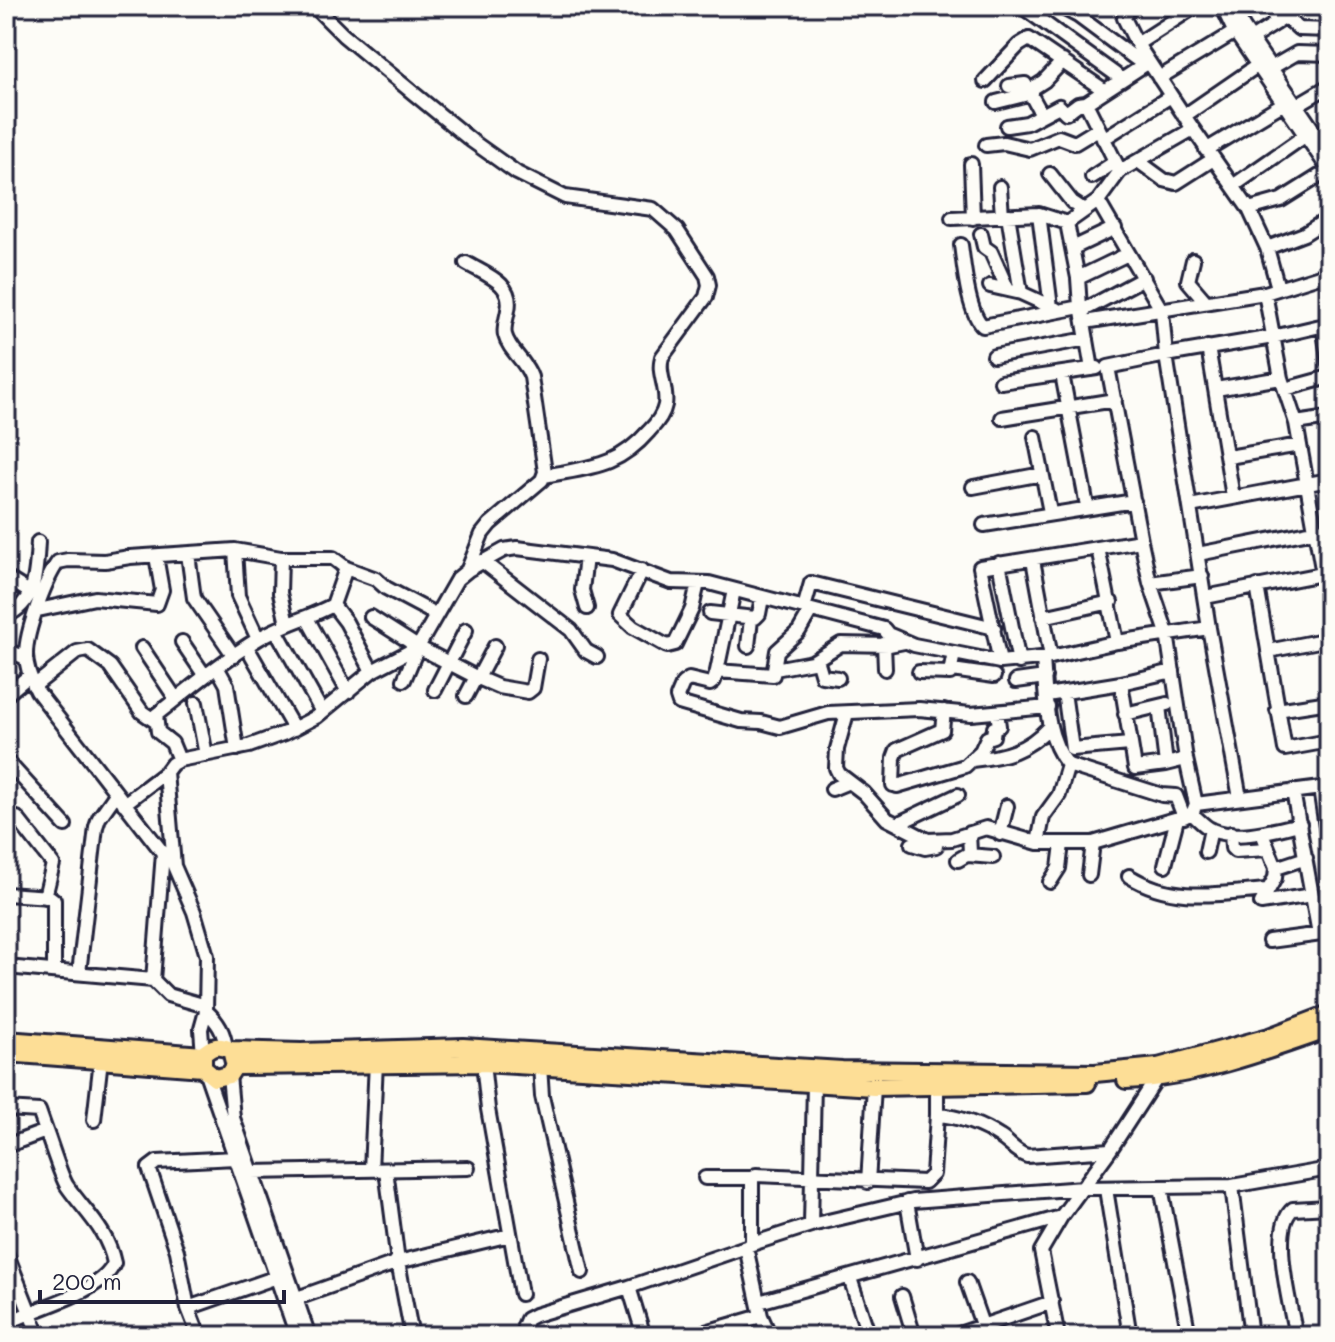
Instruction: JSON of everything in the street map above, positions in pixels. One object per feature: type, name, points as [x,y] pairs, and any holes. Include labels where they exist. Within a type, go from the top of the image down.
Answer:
[{"type":"main road","points":[[6,1040],[204,1065],[215,1078],[230,1060],[301,1052],[463,1047],[842,1070],[1095,1073],[1158,1067],[1269,1037],[1329,1014]]},
{"type":"main road","points":[[204,1065],[216,1046],[230,1060],[483,1063],[874,1087],[1046,1085],[1156,1079],[1267,1051],[1329,1029]]},
{"type":"main road","points":[[6,1053],[204,1065]]},
{"type":"street","points":[[314,6],[343,35],[412,92],[517,173],[565,197],[653,209],[677,230],[707,276],[709,285],[706,297],[662,357],[660,368],[666,403],[659,420],[635,448],[619,458],[544,476],[490,524],[482,534],[468,570]]},
{"type":"street","points":[[1021,6],[1122,79]]},
{"type":"street","points":[[1059,6],[1146,64],[1159,78],[1249,209],[1267,248],[1278,288]]},
{"type":"street","points":[[1078,16],[1091,6]]},
{"type":"street","points":[[1130,6],[1124,18],[1146,64]]},
{"type":"street","points":[[1137,44],[1194,6]]},
{"type":"street","points":[[1222,6],[1235,32],[1264,64]]},
{"type":"street","points":[[1233,6],[1264,64],[1328,162]]},
{"type":"street","points":[[1269,6],[1287,16],[1299,29],[1329,30]]},
{"type":"street","points":[[1251,39],[1287,16]]},
{"type":"street","points":[[1159,78],[1235,32]]},
{"type":"street","points":[[985,81],[1019,45],[1029,39],[1104,90]]},
{"type":"street","points":[[1184,116],[1264,64],[1297,53],[1329,54]]},
{"type":"street","points":[[996,102],[1031,92],[1063,61]]},
{"type":"street","points":[[1007,126],[1027,123],[1059,106],[1066,113],[1146,64]]},
{"type":"street","points":[[1009,86],[1025,84],[1042,115]]},
{"type":"street","points":[[1138,161],[1164,180],[1176,183],[1209,155],[1290,105],[1329,86]]},
{"type":"street","points":[[986,145],[1004,143],[1030,149],[1059,137],[1075,143],[1100,134],[1171,96]]},
{"type":"street","points":[[1086,103],[1117,167]]},
{"type":"street","points":[[1290,105],[1306,135],[1328,162]]},
{"type":"street","points":[[1092,177],[1138,161],[1193,129]]},
{"type":"street","points":[[1233,186],[1306,135]]},
{"type":"street","points":[[1249,209],[1281,200],[1328,162]]},
{"type":"street","points":[[971,164],[973,218]]},
{"type":"street","points":[[1067,223],[1098,201],[1117,167]]},
{"type":"street","points":[[1050,174],[1072,202],[1084,210]]},
{"type":"street","points":[[1000,187],[1021,293]]},
{"type":"street","points":[[1098,201],[1162,311],[1166,355],[1209,628],[1240,798]]},
{"type":"street","points":[[952,218],[1039,214],[1067,223]]},
{"type":"street","points":[[1039,214],[1055,309]]},
{"type":"street","points":[[1267,248],[1304,234],[1329,218]]},
{"type":"street","points":[[1067,223],[1092,369]]},
{"type":"street","points":[[1073,248],[1115,228]]},
{"type":"street","points":[[981,234],[984,247],[991,252],[1008,290]]},
{"type":"street","points":[[961,245],[970,296],[980,324],[998,324],[1055,309]]},
{"type":"street","points":[[1078,278],[1128,254]]},
{"type":"street","points":[[1193,260],[1188,281],[1206,302]]},
{"type":"street","points":[[466,263],[503,286],[509,295],[504,333],[530,371],[544,476]]},
{"type":"street","points":[[990,286],[1021,293],[1055,309],[1082,313],[1162,311],[1265,293],[1329,273]]},
{"type":"street","points":[[1082,313],[1144,278]]},
{"type":"street","points":[[1265,293],[1283,384],[1296,423],[1314,531],[1326,573],[1329,608]]},
{"type":"street","points":[[1001,382],[1108,367],[1273,337],[1326,324],[1329,364]]},
{"type":"street","points":[[994,356],[1087,339]]},
{"type":"street","points":[[1208,347],[1233,497]]},
{"type":"street","points":[[1108,367],[1150,583],[1167,633],[1186,759],[1187,814],[1165,865]]},
{"type":"street","points":[[1062,374],[1087,506]]},
{"type":"street","points":[[1216,389],[1329,377]]},
{"type":"street","points":[[1002,418],[1115,400]]},
{"type":"street","points":[[1296,423],[1329,418]]},
{"type":"street","points":[[1035,437],[1050,512]]},
{"type":"street","points":[[1228,457],[1300,445]]},
{"type":"street","points":[[973,487],[1042,474]]},
{"type":"street","points":[[1190,506],[1329,480]]},
{"type":"street","points":[[984,525],[1087,506],[1134,501]]},
{"type":"street","points":[[1198,554],[1329,528]]},
{"type":"street","points":[[1000,662],[980,567],[1141,541]]},
{"type":"street","points":[[6,616],[25,604],[31,593],[36,575],[38,542]]},
{"type":"street","points":[[404,680],[435,614],[457,579],[497,552],[517,548],[612,560],[671,582],[709,583],[884,629],[904,642]]},
{"type":"street","points":[[1098,548],[1117,642]]},
{"type":"street","points":[[309,1336],[277,1277],[204,1065],[201,1029],[206,1008],[207,956],[194,912],[174,866],[96,770],[32,680],[26,658],[27,641],[58,562],[235,550],[281,558],[333,558],[346,568],[376,579],[386,588],[435,614]]},
{"type":"street","points":[[235,550],[238,596],[252,648],[294,729]]},
{"type":"street","points":[[188,554],[194,598],[234,656]]},
{"type":"street","points":[[38,610],[95,598],[157,604],[162,590],[156,556]]},
{"type":"street","points":[[586,557],[582,590],[587,608]]},
{"type":"street","points":[[281,558],[281,632],[322,712]]},
{"type":"street","points":[[1033,560],[1047,657],[1045,677],[1049,727],[1068,765],[1162,795],[1176,796],[1187,814],[1211,829],[1231,833],[1262,833],[1300,824]]},
{"type":"street","points":[[482,561],[571,630],[586,651],[597,657]]},
{"type":"street","points":[[999,563],[1019,662]]},
{"type":"street","points":[[156,726],[156,715],[205,676],[220,672],[234,656],[333,605],[346,568]]},
{"type":"street","points":[[642,570],[620,615],[642,633],[667,646],[675,644],[691,613],[698,583]]},
{"type":"street","points":[[1205,597],[1326,573]]},
{"type":"street","points":[[1150,583],[1202,576]]},
{"type":"street","points":[[10,580],[31,593]]},
{"type":"street","points":[[717,671],[771,676],[777,651],[799,631],[807,609],[811,583],[994,628]]},
{"type":"street","points":[[1257,586],[1285,749],[1329,741]]},
{"type":"street","points":[[734,590],[714,681],[710,684],[686,680],[677,697],[679,703],[741,721],[780,727],[823,714],[919,709],[971,714],[997,712],[1047,701],[1064,692],[1173,671]]},
{"type":"street","points":[[710,613],[751,619],[757,617],[762,598]]},
{"type":"street","points":[[1043,617],[1111,602]]},
{"type":"street","points":[[333,605],[346,622],[372,671]]},
{"type":"street","points":[[371,617],[448,664],[499,687],[528,692],[533,688],[538,659]]},
{"type":"street","points":[[307,618],[348,692]]},
{"type":"street","points":[[748,646],[751,619]]},
{"type":"street","points":[[775,669],[817,659],[841,644],[904,642],[1000,662],[1019,662],[1167,633],[1209,628]]},
{"type":"street","points":[[435,690],[466,630]]},
{"type":"street","points":[[1268,651],[1329,639]]},
{"type":"street","points":[[182,642],[205,676]]},
{"type":"street","points":[[884,644],[885,669]]},
{"type":"street","points":[[466,696],[495,646]]},
{"type":"street","points":[[68,972],[96,827],[120,799],[166,772],[179,760],[237,749],[294,729],[322,712],[372,671],[418,647]]},
{"type":"street","points":[[142,648],[176,699]]},
{"type":"street","points":[[6,650],[26,658]]},
{"type":"street","points":[[6,695],[77,652],[88,650],[110,666],[142,712],[172,743],[179,760]]},
{"type":"street","points":[[919,672],[946,675],[952,670],[954,653]]},
{"type":"street","points":[[817,659],[822,676],[838,678]]},
{"type":"street","points":[[952,670],[994,676]]},
{"type":"street","points":[[220,672],[237,749]]},
{"type":"street","points":[[1016,681],[1045,677]]},
{"type":"street","points":[[1121,683],[1135,768],[1186,759]]},
{"type":"street","points":[[1064,692],[1072,749],[1130,744]]},
{"type":"street","points":[[1125,714],[1178,702]]},
{"type":"street","points":[[1277,710],[1329,702]]},
{"type":"street","points":[[196,703],[206,755]]},
{"type":"street","points":[[1159,706],[1166,764]]},
{"type":"street","points":[[944,711],[942,730],[897,750],[894,758],[895,785],[962,768],[983,748],[987,738],[993,736],[994,728]]},
{"type":"street","points":[[980,731],[999,726],[997,712]]},
{"type":"street","points":[[847,713],[835,760],[839,774],[864,793],[880,813],[928,840],[952,839]]},
{"type":"street","points":[[972,760],[1011,754],[1037,741],[1049,727]]},
{"type":"street","points":[[6,760],[65,825]]},
{"type":"street","points":[[1038,843],[1043,817],[1059,795],[1068,765]]},
{"type":"street","points":[[166,772],[174,866]]},
{"type":"street","points":[[832,789],[849,782]]},
{"type":"street","points":[[912,844],[929,848],[986,828],[1038,843],[1093,843],[1240,798],[1325,788],[1329,847]]},
{"type":"street","points":[[1269,941],[1324,933],[1312,895],[1293,791]]},
{"type":"street","points":[[899,823],[958,795]]},
{"type":"street","points":[[1000,834],[1007,806]]},
{"type":"street","points":[[17,818],[53,864],[45,897]]},
{"type":"street","points":[[1206,852],[1211,829]]},
{"type":"street","points":[[969,833],[971,850],[963,857],[993,857]]},
{"type":"street","points":[[1231,833],[1235,851],[1268,849]]},
{"type":"street","points":[[1262,833],[1276,868],[1275,878],[1261,903],[1312,895]]},
{"type":"street","points":[[153,980],[159,848],[171,834]]},
{"type":"street","points":[[1089,875],[1093,843]]},
{"type":"street","points":[[1050,882],[1059,868],[1062,844]]},
{"type":"street","points":[[1276,868],[1306,858]]},
{"type":"street","points":[[1129,876],[1166,893],[1190,896],[1266,890]]},
{"type":"street","points":[[6,894],[54,900],[68,972]]},
{"type":"street","points":[[6,967],[153,980],[168,995],[206,1008],[216,1020],[224,1035],[230,1060],[233,1118],[291,1300],[297,1336]]},
{"type":"street","points":[[94,1120],[101,1059]]},
{"type":"street","points":[[371,1170],[376,1062]]},
{"type":"street","points":[[483,1063],[521,1294]]},
{"type":"street","points":[[540,1066],[542,1096],[582,1272]]},
{"type":"street","points":[[1058,1336],[1041,1251],[1156,1079]]},
{"type":"street","points":[[811,1225],[814,1083]]},
{"type":"street","points":[[868,1182],[874,1087]]},
{"type":"street","points":[[705,1178],[752,1178],[763,1174],[919,1184],[929,1180],[933,1174],[937,1087]]},
{"type":"street","points":[[6,1109],[39,1111],[66,1184],[99,1228],[114,1263],[110,1272],[85,1290],[6,1323]]},
{"type":"street","points":[[937,1115],[956,1116],[993,1133],[1018,1153],[1027,1156],[1110,1150]]},
{"type":"street","points":[[6,1146],[46,1131]]},
{"type":"street","points":[[199,1336],[188,1308],[177,1251],[149,1168],[157,1162],[235,1158]]},
{"type":"street","points":[[251,1172],[468,1168]]},
{"type":"street","points":[[527,1336],[524,1326],[527,1319],[535,1315],[629,1287],[811,1225],[907,1202],[1083,1188],[1232,1186],[1329,1169]]},
{"type":"street","points":[[386,1170],[412,1336]]},
{"type":"street","points":[[752,1178],[749,1246],[761,1316],[770,1336]]},
{"type":"street","points":[[1232,1186],[1251,1336]]},
{"type":"street","points":[[1161,1187],[1189,1336]]},
{"type":"street","points":[[1106,1189],[1130,1336]]},
{"type":"street","points":[[907,1202],[917,1259]]},
{"type":"street","points":[[1296,1336],[1282,1248],[1285,1218],[1293,1209],[1329,1207]]},
{"type":"street","points":[[759,1302],[1061,1217]]},
{"type":"street","points":[[291,1300],[398,1262],[510,1235]]},
{"type":"street","points":[[7,1260],[39,1336]]},
{"type":"street","points":[[188,1308],[277,1277]]},
{"type":"street","points":[[850,1278],[869,1336]]},
{"type":"street","points":[[967,1282],[984,1331]]},
{"type":"street","points":[[629,1287],[644,1336]]},
{"type":"street","points":[[902,1296],[914,1336]]},
{"type":"street","points":[[953,1336],[984,1331],[1052,1302]]},
{"type":"street","points":[[692,1336],[761,1316]]}]
